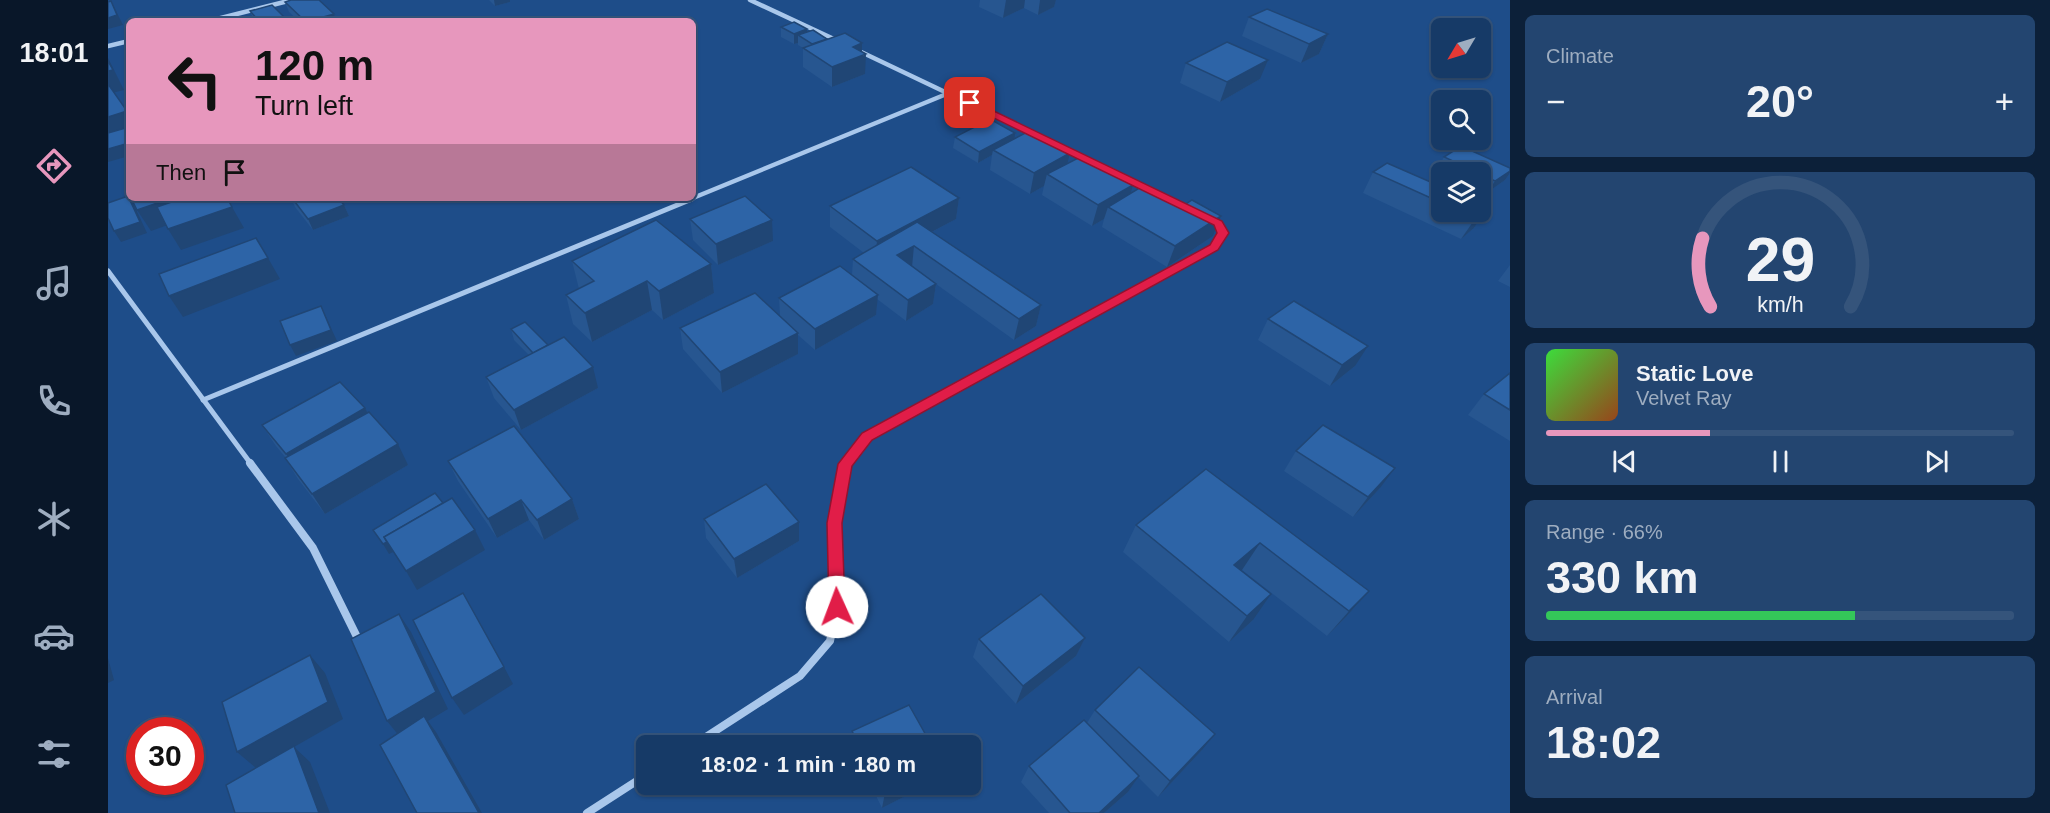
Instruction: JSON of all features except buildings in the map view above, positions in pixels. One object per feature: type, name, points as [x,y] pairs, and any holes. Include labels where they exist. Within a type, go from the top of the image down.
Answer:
[{"type":"street","points":[[221,18],[292,0]]},
{"type":"street","points":[[750,0],[847,45]]},
{"type":"street","points":[[108,46],[126,42]]},
{"type":"street","points":[[857,50],[1198,213]]},
{"type":"street","points":[[696,197],[949,93]]},
{"type":"street","points":[[203,400],[687,201]]},
{"type":"street","points":[[709,735],[800,676],[830,641],[837,607],[834,523],[845,464],[867,436],[1214,248],[1223,233],[1218,223],[1208,218]]},
{"type":"street","points":[[108,271],[313,548],[365,654]]},
{"type":"street","points":[[586,813],[636,781]]},
{"type":"route","points":[[837,607],[834,523],[845,464],[867,436],[1214,248],[1223,233],[1218,223],[970,103]]}]
